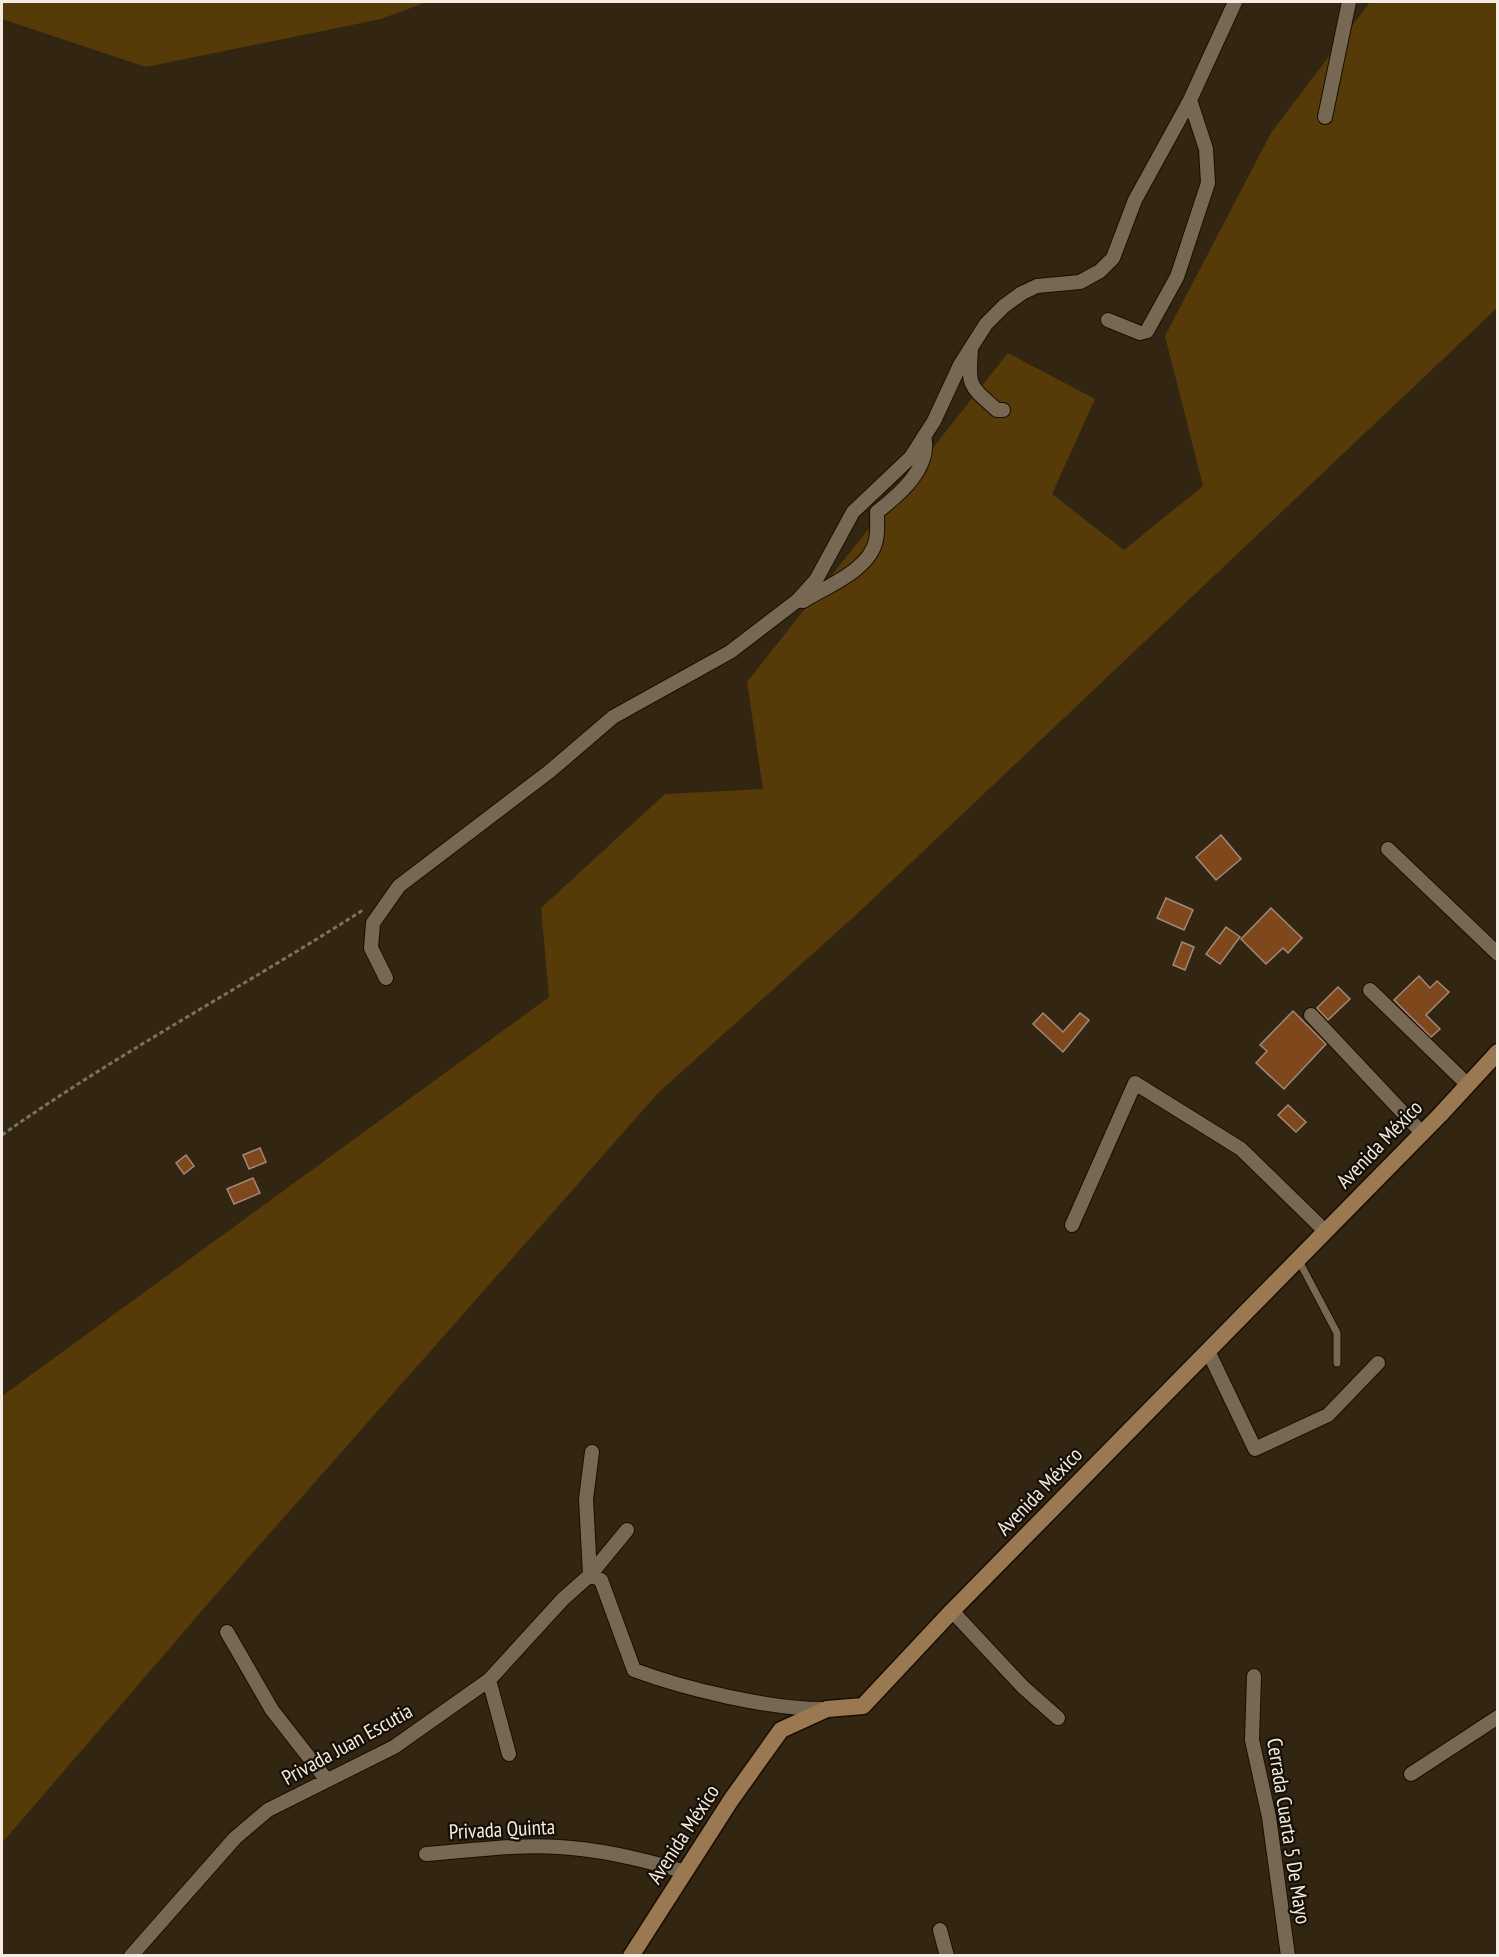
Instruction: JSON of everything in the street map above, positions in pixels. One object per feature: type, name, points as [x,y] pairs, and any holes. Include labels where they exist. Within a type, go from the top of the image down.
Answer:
[{"type":"main road","name":"Avenida México","points":[[634,1955],[731,1800],[781,1730],[827,1709],[864,1706],[952,1611],[1422,1133],[1497,1052]]},
{"type":"street","points":[[790,607],[816,580],[853,512],[911,457],[971,345],[1004,306],[1037,286],[1080,282],[1108,264],[1116,254],[1135,200],[1190,100],[1235,2]]},
{"type":"street","points":[[1325,117],[1349,2]]},
{"type":"street","points":[[1108,320],[1140,333],[1147,331],[1166,301],[1186,253],[1209,173],[1206,149],[1190,100]]},
{"type":"street","points":[[971,345],[968,376],[970,385],[997,410],[1003,410]]},
{"type":"street","points":[[386,978],[371,948],[373,923],[399,886],[550,771],[614,717],[730,652],[790,607],[849,576],[871,552],[877,538],[877,512],[916,476],[927,447],[924,436]]},
{"type":"street","points":[[1388,849],[1497,954]]},
{"type":"street","points":[[1370,990],[1468,1085]]},
{"type":"street","points":[[1311,1015],[1422,1133]]},
{"type":"street","points":[[1072,1225],[1135,1083],[1241,1149],[1326,1231]]},
{"type":"street","points":[[1208,1351],[1255,1449],[1328,1414],[1378,1363]]},
{"type":"street","points":[[592,1452],[586,1499],[590,1575],[601,1580],[634,1670],[658,1679],[795,1709],[827,1709]]},
{"type":"street","name":"Privada Juan Escutia","points":[[131,1956],[235,1838],[268,1810],[394,1747],[489,1680],[563,1599],[590,1575],[627,1530]]},
{"type":"street","points":[[952,1611],[1023,1686],[1058,1718]]},
{"type":"street","points":[[227,1632],[272,1710],[326,1779]]},
{"type":"street","name":"Cerrada Cuarta 5 De Mayo","points":[[1254,1676],[1252,1740],[1269,1817],[1288,1956]]},
{"type":"street","points":[[489,1680],[509,1754]]},
{"type":"street","points":[[1411,1774],[1497,1717]]},
{"type":"street","name":"Privada Quinta","points":[[426,1854],[520,1846],[561,1847],[645,1860],[686,1872]]},
{"type":"street","points":[[940,1930],[947,1956]]},
{"type":"lane","points":[[1298,1259],[1337,1333],[1337,1363]]},
{"type":"path","points":[[2,1136],[73,1085],[293,955],[370,905]]},
{"type":"shaded area","points":[[2,2],[427,2],[381,19],[146,67],[2,19]]},
{"type":"shaded area","points":[[1370,2],[1497,2],[1497,308],[858,913],[658,1093],[212,1599],[2,1843],[2,1396],[549,997],[541,908],[665,794],[763,789],[747,682],[1008,353],[1095,399],[1052,494],[1124,550],[1203,486],[1165,336],[1271,133]]},
{"type":"building","points":[[1221,835],[1241,859],[1216,880],[1196,857]]},
{"type":"building","points":[[1166,898],[1193,910],[1184,930],[1157,918]]},
{"type":"building","points":[[1271,908],[1302,938],[1288,953],[1283,948],[1266,964],[1241,939]]},
{"type":"building","points":[[1226,927],[1240,937],[1220,964],[1206,954]]},
{"type":"building","points":[[1182,942],[1194,947],[1185,970],[1173,965]]},
{"type":"building","points":[[1419,976],[1430,988],[1437,981],[1449,992],[1426,1015],[1440,1029],[1431,1037],[1394,1000]]},
{"type":"building","points":[[1338,987],[1350,999],[1328,1020],[1317,1008]]},
{"type":"building","points":[[1293,1011],[1326,1044],[1284,1089],[1256,1063],[1267,1051],[1260,1045]]},
{"type":"building","points":[[1043,1013],[1063,1032],[1080,1013],[1089,1020],[1063,1052],[1033,1024]]},
{"type":"building","points":[[1288,1105],[1306,1122],[1296,1132],[1278,1115]]},
{"type":"building","points":[[260,1148],[266,1162],[249,1169],[243,1155]]},
{"type":"building","points":[[186,1155],[194,1166],[184,1174],[176,1163]]},
{"type":"building","points":[[253,1178],[260,1193],[234,1204],[227,1189]]}]
